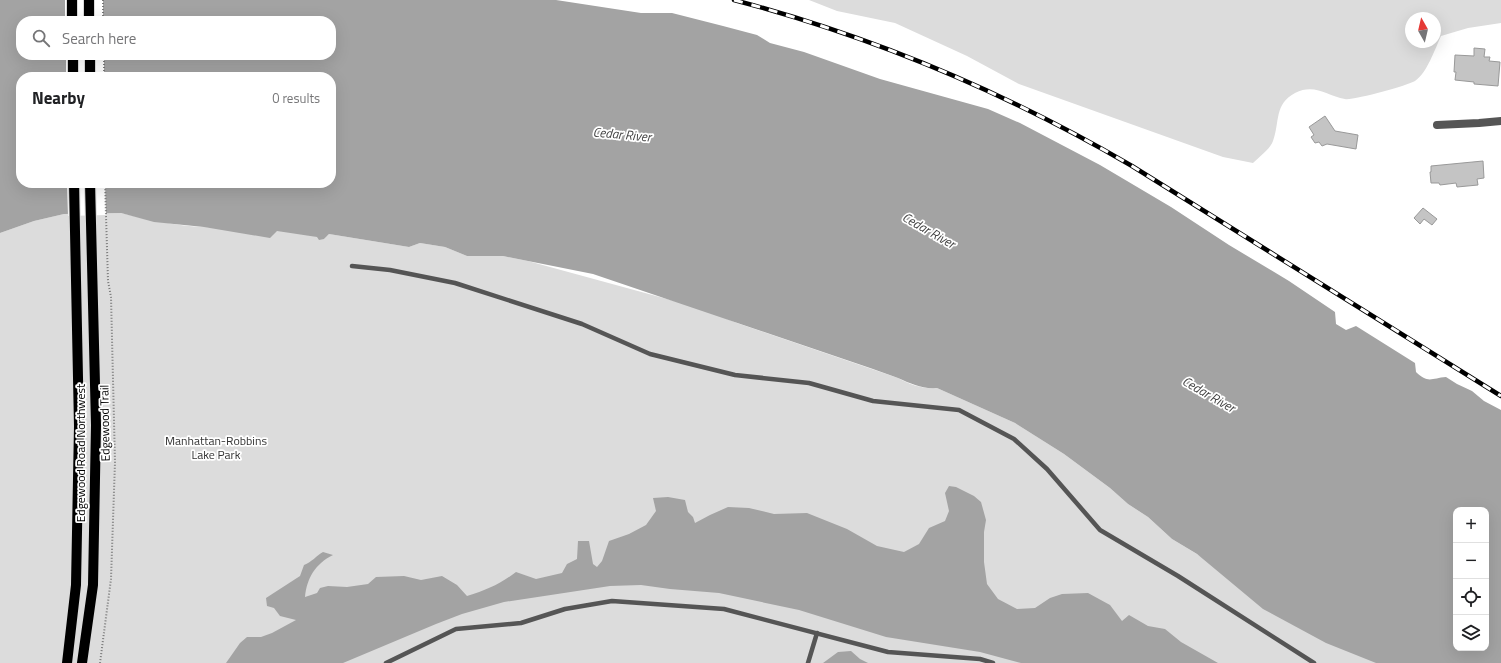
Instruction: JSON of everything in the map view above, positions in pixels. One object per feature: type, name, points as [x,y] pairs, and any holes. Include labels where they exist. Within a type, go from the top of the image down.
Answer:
[{"type":"main road","points":[[72,0],[72,16]]},
{"type":"main road","points":[[89,0],[89,16]]},
{"type":"main road","points":[[72,60],[73,72]]},
{"type":"main road","points":[[90,60],[90,72]]},
{"type":"main road","name":"Edgewood Road Northwest","points":[[67,663],[76,585],[79,426],[74,188]]},
{"type":"main road","name":"Edgewood Road Northwest","points":[[82,663],[93,585],[96,425],[90,188]]},
{"type":"street","points":[[1437,125],[1501,121]]},
{"type":"lane","points":[[352,266],[390,270],[455,284],[582,324],[650,354],[735,375],[809,383],[873,401],[959,410],[1014,438],[1047,469],[1100,530],[1178,576],[1314,663]]},
{"type":"lane","points":[[386,663],[456,629],[521,623],[565,609],[612,601],[724,609],[888,652],[980,659],[994,663]]},
{"type":"lane","points":[[808,663],[818,634]]},
{"type":"path","points":[[103,0],[103,16]]},
{"type":"path","points":[[104,60],[104,72]]},
{"type":"path","name":"Edgewood Trail","points":[[100,663],[111,579],[115,462],[111,297],[108,281],[106,242],[106,188]]},
{"type":"green space","points":[[809,0],[1501,0],[1501,23],[1468,28],[1441,36],[1441,12],[1405,12],[1405,48],[1436,48],[1423,72],[1415,81],[1403,86],[1350,99],[1309,89],[1295,93],[1288,97],[1281,108],[1272,144],[1253,163],[1223,157],[1019,84],[967,56],[895,23],[837,11]]},
{"type":"green space","name":"Manhattan-Robbins Lake Park","points":[[121,213],[174,224],[296,232],[324,239],[329,234],[409,247],[420,243],[445,247],[467,256],[503,256],[528,261],[700,308],[737,323],[898,378],[912,385],[926,388],[937,388],[1015,423],[1064,454],[1110,488],[1128,504],[1148,517],[1172,539],[1377,663],[0,663],[0,233],[34,221],[64,214]]},
{"type":"water","name":"Cedar River","points":[[0,0],[556,0],[641,13],[672,13],[757,35],[770,43],[804,52],[880,79],[988,109],[1020,123],[1100,165],[1171,207],[1229,245],[1289,281],[1335,312],[1336,324],[1346,330],[1356,326],[1415,363],[1416,372],[1420,376],[1427,379],[1446,377],[1472,391],[1484,401],[1501,410],[1501,663],[1376,663],[1326,643],[1263,609],[1197,554],[1172,539],[1148,517],[1128,504],[1110,488],[1064,454],[1015,423],[937,388],[917,386],[873,369],[593,274],[503,256],[467,256],[445,247],[420,243],[409,247],[329,234],[324,239],[319,240],[317,237],[277,231],[270,238],[204,227],[154,222],[121,213],[64,214],[34,221],[0,233]]},
{"type":"water","points":[[949,486],[956,487],[974,496],[981,502],[986,520],[984,532],[984,562],[987,584],[998,599],[1017,609],[1035,608],[1050,598],[1062,594],[1088,593],[1110,605],[1122,621],[1129,615],[1148,626],[1165,629],[1181,642],[1218,663],[1021,663],[980,652],[886,637],[799,610],[719,593],[641,585],[610,586],[504,602],[462,614],[343,663],[226,663],[240,643],[247,637],[261,637],[272,633],[296,620],[280,616],[274,608],[267,606],[266,598],[300,576],[304,565],[323,552],[333,555],[321,563],[313,572],[305,597],[317,593],[320,588],[328,586],[347,587],[368,584],[376,577],[404,576],[421,580],[442,576],[457,585],[467,596],[493,586],[516,572],[536,579],[562,573],[567,564],[577,559],[578,541],[589,541],[593,564],[597,567],[602,561],[609,541],[629,534],[646,525],[656,511],[653,498],[668,497],[685,500],[688,512],[693,517],[695,523],[728,507],[749,508],[774,514],[807,513],[847,529],[877,546],[904,552],[919,544],[929,528],[945,521],[949,511],[945,493]]},
{"type":"water","points":[[851,651],[860,659],[868,663],[823,663],[838,652]]},
{"type":"pier","points":[[65,0],[103,0],[103,16],[65,16]]},
{"type":"pier","points":[[66,60],[104,60],[104,72],[66,72]]},
{"type":"pier","points":[[67,188],[105,188],[106,215],[68,216]]},
{"type":"building","points":[[1474,48],[1485,49],[1484,57],[1490,57],[1489,61],[1500,62],[1498,86],[1474,84],[1474,82],[1455,80],[1455,55],[1474,56]]},
{"type":"building","points":[[1325,116],[1335,131],[1358,135],[1356,149],[1327,144],[1322,146],[1319,142],[1315,143],[1311,137],[1314,135],[1309,127]]},
{"type":"building","points":[[1483,161],[1484,178],[1477,179],[1478,185],[1457,187],[1456,183],[1440,185],[1439,183],[1431,183],[1431,166]]},
{"type":"building","points":[[1423,208],[1437,219],[1432,225],[1424,219],[1420,224],[1414,218]]},
{"type":"railway","points":[[734,0],[838,31],[939,70],[1037,114],[1132,166],[1501,396]]}]
